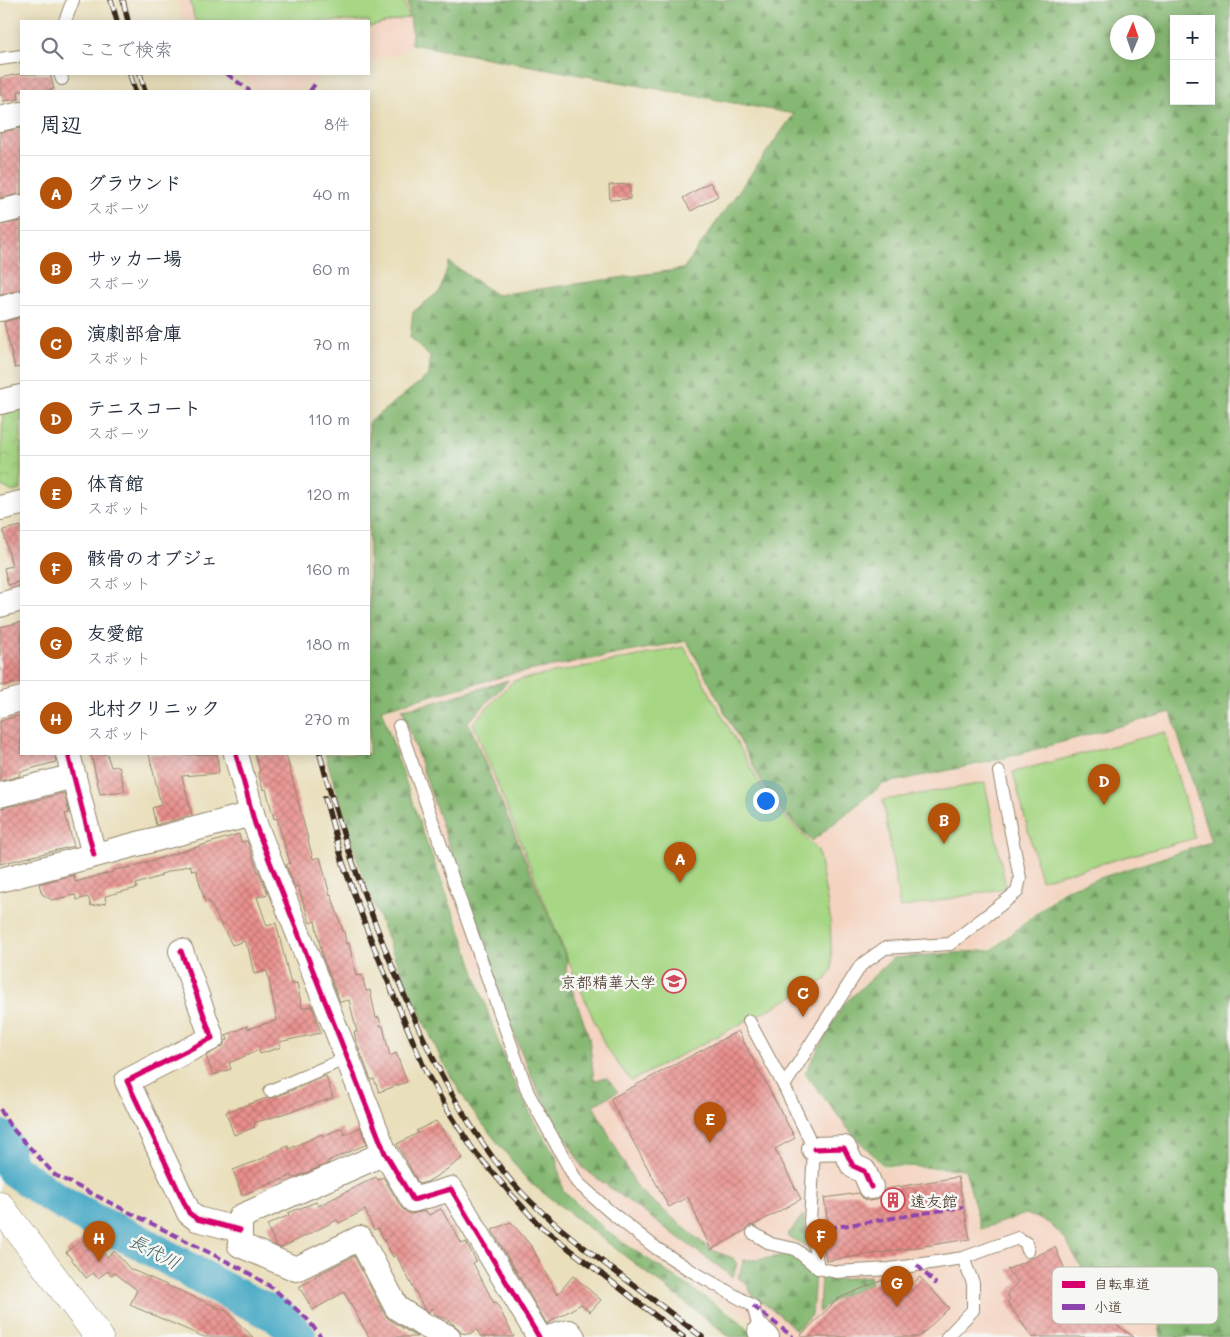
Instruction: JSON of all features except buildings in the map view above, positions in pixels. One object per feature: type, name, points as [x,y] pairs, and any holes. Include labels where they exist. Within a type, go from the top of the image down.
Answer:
[{"type":"main road","points":[[0,1206],[99,1337]]},
{"type":"street","points":[[0,119],[20,114]]},
{"type":"street","points":[[0,212],[20,207]]},
{"type":"street","points":[[0,309],[20,303]]},
{"type":"street","points":[[0,402],[20,396]]},
{"type":"street","points":[[0,508],[20,503]]},
{"type":"street","points":[[0,605],[20,599]]},
{"type":"street","points":[[0,705],[20,699]]},
{"type":"street","points":[[68,755],[94,855]]},
{"type":"street","points":[[236,755],[252,814],[385,1153],[412,1200],[451,1188],[539,1337]]},
{"type":"street","points":[[0,794],[74,776]]},
{"type":"street","points":[[0,880],[252,814]]},
{"type":"street","points":[[180,951],[212,1038],[127,1081],[189,1213],[197,1219],[240,1230]]},
{"type":"street","points":[[814,1149],[844,1148],[853,1166],[864,1171],[871,1187]]},
{"type":"street","points":[[385,1153],[240,1217],[240,1245],[296,1269],[360,1238],[398,1308],[422,1324],[448,1337]]},
{"type":"street","points":[[551,1337],[569,1332],[573,1337]]},
{"type":"lane","points":[[65,20],[73,0]]},
{"type":"lane","points":[[0,59],[20,56]]},
{"type":"lane","points":[[399,726],[528,1093],[577,1182],[656,1248],[696,1274],[753,1306],[763,1334]]},
{"type":"lane","points":[[784,1086],[861,965],[885,948],[950,944],[1016,892],[1020,878],[999,772]]},
{"type":"lane","points":[[749,1021],[784,1086],[814,1149],[810,1222],[818,1268]]},
{"type":"lane","points":[[270,1090],[347,1058]]},
{"type":"lane","points":[[753,1233],[771,1244],[795,1248],[818,1268],[836,1272],[890,1269],[963,1258],[1018,1238],[1026,1243],[1028,1251]]},
{"type":"lane","points":[[947,1337],[973,1310],[973,1283],[963,1258]]},
{"type":"shaded area","points":[[178,0],[408,0],[412,33],[411,44],[408,49],[399,54],[386,56],[370,63],[370,20],[183,20]]},
{"type":"shaded area","points":[[240,75],[324,75],[306,87],[286,90],[256,90]]},
{"type":"shaded area","name":"京都精華大学","points":[[686,645],[772,804],[812,842],[884,785],[998,762],[1170,713],[1210,841],[1065,887],[991,948],[892,957],[842,1004],[801,1074],[882,1168],[963,1171],[979,1231],[1026,1215],[1049,1224],[1064,1239],[1081,1267],[1052,1267],[1052,1324],[1155,1324],[1183,1337],[779,1337],[766,1324],[740,1314],[675,1275],[610,1230],[565,1190],[558,1157],[523,1096],[384,711],[526,670]]},
{"type":"green space","points":[[190,0],[404,0],[409,17],[370,27],[370,20],[195,20]]},
{"type":"green space","points":[[408,0],[1230,0],[1230,1337],[1161,1337],[1159,1324],[1218,1324],[1218,1267],[1082,1267],[1065,1239],[1049,1223],[1026,1214],[981,1229],[965,1169],[883,1165],[853,1135],[805,1073],[843,1005],[893,958],[992,950],[1066,889],[1211,842],[1171,712],[997,760],[883,784],[812,841],[773,803],[687,641],[512,674],[381,709],[422,830],[465,943],[509,1072],[532,1117],[556,1156],[563,1191],[609,1233],[740,1321],[757,1337],[730,1337],[528,1181],[470,1108],[443,1063],[396,961],[361,871],[325,755],[370,755],[370,421],[429,375],[430,357],[410,338],[413,312],[440,291],[449,262],[496,295],[683,269],[794,114],[411,44],[412,33]]},
{"type":"green space","points":[[20,408],[20,490],[13,492],[0,485],[3,413]]},
{"type":"green space","points":[[684,647],[771,804],[818,850],[830,917],[832,970],[827,979],[631,1081],[606,1048],[567,958],[473,723],[513,681]]},
{"type":"green space","points":[[509,680],[468,722],[567,960],[566,972],[589,1037],[594,1080],[607,1078],[618,1092],[593,1105],[638,1189],[711,1250],[733,1258],[737,1264],[733,1277],[583,1168],[536,1087],[514,1034],[402,709],[428,704]]},
{"type":"green space","points":[[1165,732],[1195,838],[1041,880],[1013,772]]},
{"type":"green space","points":[[985,783],[1006,888],[900,908],[883,800]]},
{"type":"green space","points":[[803,1215],[809,1247],[787,1236]]},
{"type":"green space","points":[[785,1255],[794,1256],[806,1270],[815,1274],[812,1315],[796,1330],[780,1315],[752,1295],[746,1283],[738,1278],[744,1260],[758,1260]]},
{"type":"green space","points":[[821,1274],[840,1279],[870,1276],[871,1284],[837,1299],[819,1313]]},
{"type":"waterway","name":"長代川","points":[[0,1137],[7,1148],[6,1158],[14,1170],[48,1194],[94,1221],[138,1241],[221,1288],[280,1317],[299,1337]]},
{"type":"railway","points":[[111,0],[117,20]]},
{"type":"railway","points":[[123,0],[128,20]]},
{"type":"railway","points":[[130,75],[135,90]]},
{"type":"railway","points":[[140,75],[145,90]]},
{"type":"railway","points":[[320,755],[350,853],[386,951],[425,1042],[473,1129],[512,1182],[547,1217],[702,1337]]},
{"type":"railway","points":[[325,798],[343,863],[396,1001],[426,1072],[472,1148],[541,1227],[683,1337]]},
{"type":"marked path","points":[[228,75],[249,90]]},
{"type":"marked path","points":[[311,90],[315,84]]},
{"type":"marked path","points":[[0,1109],[10,1126],[55,1175],[244,1270],[274,1289],[308,1320],[321,1337]]},
{"type":"marked path","points":[[829,1228],[963,1207]]},
{"type":"marked path","points":[[917,1265],[936,1284]]},
{"type":"marked path","points":[[753,1306],[793,1337]]},
{"type":"cycle path","points":[[68,755],[94,855]]},
{"type":"cycle path","points":[[236,755],[255,824],[385,1153],[413,1200],[451,1189],[539,1337]]},
{"type":"cycle path","points":[[181,951],[212,1038],[127,1081],[189,1213],[197,1219],[240,1230]]},
{"type":"cycle path","points":[[814,1149],[844,1148],[853,1166],[864,1171],[871,1187]]},
{"type":"place","name":"テニスコート","points":[[1104,805]]},
{"type":"place","name":"サッカー場","points":[[944,844]]},
{"type":"place","name":"グラウンド","points":[[680,883]]},
{"type":"place","name":"京都精華大学","points":[[674,981]]},
{"type":"place","name":"演劇部倉庫","points":[[803,1017]]},
{"type":"place","name":"体育館","points":[[710,1143]]},
{"type":"place","name":"遠友館","points":[[893,1200]]},
{"type":"place","name":"骸骨のオブジェ","points":[[821,1260]]},
{"type":"place","name":"北村クリニック","points":[[99,1262]]},
{"type":"place","name":"友愛館","points":[[897,1307]]}]
